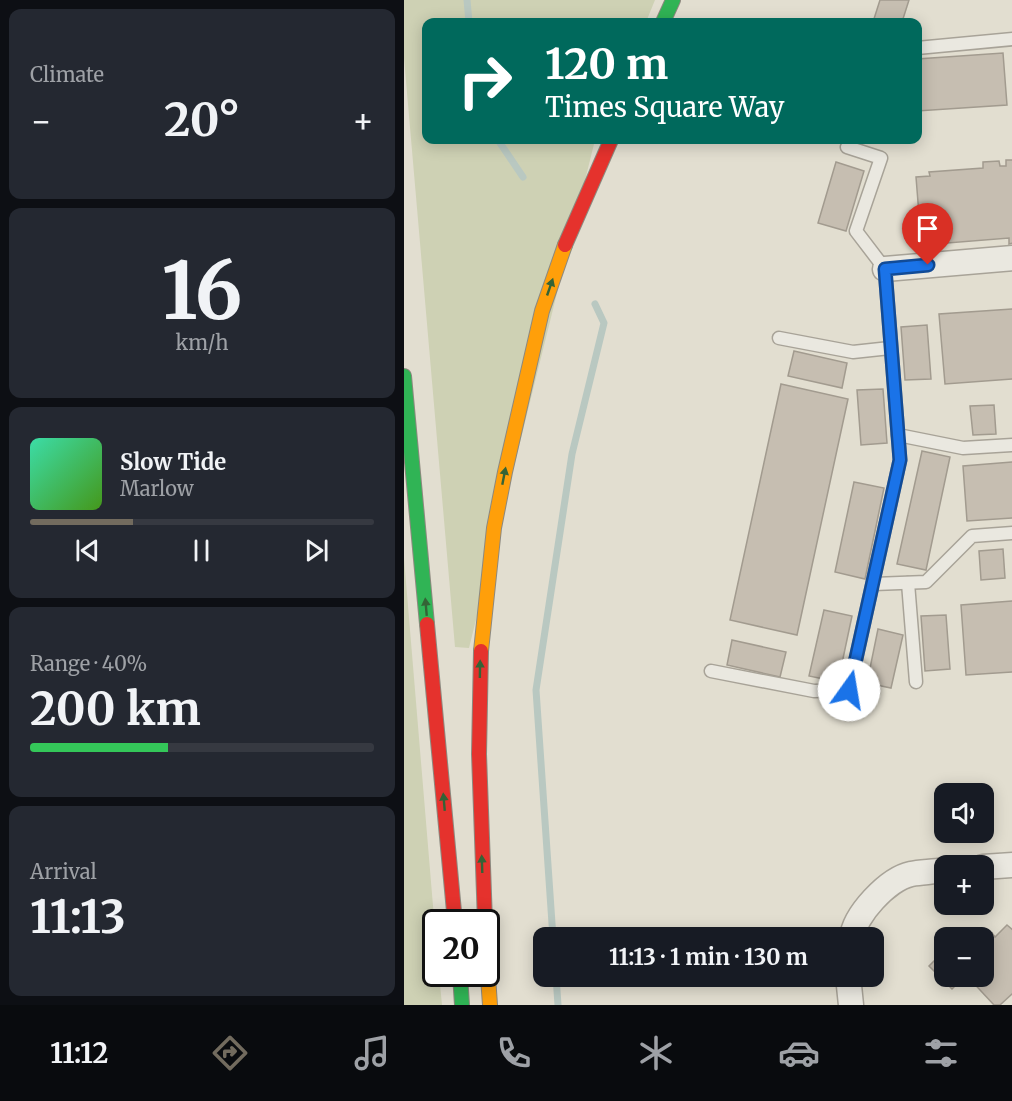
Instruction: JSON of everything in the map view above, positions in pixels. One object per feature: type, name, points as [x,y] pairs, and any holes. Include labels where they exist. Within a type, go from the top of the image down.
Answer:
[{"type":"highway","points":[[665,18],[673,0]]},
{"type":"highway","points":[[485,909],[479,754],[480,662],[494,528],[542,311],[562,252],[609,144]]},
{"type":"highway","points":[[404,376],[454,909]]},
{"type":"highway","points":[[461,987],[462,1005]]},
{"type":"highway","points":[[489,987],[490,1005]]},
{"type":"street","points":[[885,269],[1013,258]]},
{"type":"street","points":[[994,866],[1013,865]]},
{"type":"street","points":[[854,927],[874,896],[908,874],[934,871]]},
{"type":"street","points":[[849,987],[851,1005]]},
{"type":"lane","points":[[922,48],[1013,39]]},
{"type":"lane","points":[[711,671],[814,691],[849,690],[900,460],[885,269],[856,231],[881,158],[847,147]]},
{"type":"lane","points":[[779,338],[853,352],[890,348]]},
{"type":"lane","points":[[898,435],[964,448],[1013,445]]},
{"type":"lane","points":[[874,584],[926,582],[972,536],[1013,533]]},
{"type":"lane","points":[[908,583],[916,682]]},
{"type":"green space","points":[[404,0],[655,0],[648,18],[422,18],[422,144],[594,144],[469,648],[455,647],[404,58]]},
{"type":"green space","points":[[404,558],[433,909],[422,909],[422,987],[440,987],[442,1005],[404,1005]]},
{"type":"building","points":[[880,0],[909,0],[903,18],[874,18]]},
{"type":"building","points":[[1003,53],[1007,105],[922,111],[922,59]]},
{"type":"building","points":[[1006,160],[1013,160],[1013,243],[1009,244],[1009,238],[935,244],[934,239],[921,240],[916,177],[930,176],[929,172],[983,168],[983,162],[999,161],[1000,166],[1006,166]]},
{"type":"building","points":[[836,162],[864,171],[846,231],[818,223]]},
{"type":"building","points":[[1013,309],[1013,379],[945,384],[939,314]]},
{"type":"building","points":[[927,325],[931,379],[905,380],[901,327]]},
{"type":"building","points":[[794,351],[847,363],[842,388],[788,376]]},
{"type":"building","points":[[781,384],[848,399],[797,635],[730,620]]},
{"type":"building","points":[[883,389],[887,443],[861,445],[857,390]]},
{"type":"building","points":[[994,405],[996,434],[973,435],[970,406]]},
{"type":"building","points":[[922,451],[950,457],[926,570],[897,564]]},
{"type":"building","points":[[1013,462],[1013,518],[967,521],[963,466]]},
{"type":"building","points":[[854,482],[884,488],[865,579],[835,572]]},
{"type":"building","points":[[1003,549],[1005,578],[981,580],[979,551]]},
{"type":"building","points":[[1013,601],[1013,672],[966,675],[961,605]]},
{"type":"building","points":[[824,610],[852,616],[838,682],[809,676]]},
{"type":"building","points":[[946,615],[950,669],[925,671],[921,616]]},
{"type":"building","points":[[878,629],[903,635],[891,688],[867,683]]},
{"type":"building","points":[[732,640],[786,652],[780,677],[727,665]]},
{"type":"building","points":[[1007,925],[1013,930],[1013,993],[1000,1005],[994,1005],[977,987],[994,987],[995,937]]},
{"type":"building","points":[[934,961],[934,971],[929,966]]},
{"type":"waterway","points":[[467,0],[469,18]]},
{"type":"waterway","points":[[501,144],[523,177]]},
{"type":"waterway","points":[[552,927],[536,690],[572,454],[604,323],[595,304]]},
{"type":"waterway","points":[[557,987],[558,1005]]},
{"type":"traffic: fast","points":[[665,18],[673,0]]},
{"type":"traffic: fast","points":[[404,376],[427,624]]},
{"type":"traffic: fast","points":[[461,987],[462,1005]]},
{"type":"traffic: slow","points":[[481,651],[494,528],[505,472],[542,311],[565,245]]},
{"type":"traffic: slow","points":[[489,987],[490,1005]]},
{"type":"traffic: jam","points":[[565,245],[609,144]]},
{"type":"traffic: jam","points":[[427,624],[454,909]]},
{"type":"traffic: jam","points":[[481,651],[479,754],[485,909]]},
{"type":"route","points":[[849,690],[900,460],[885,269],[928,265]]}]
